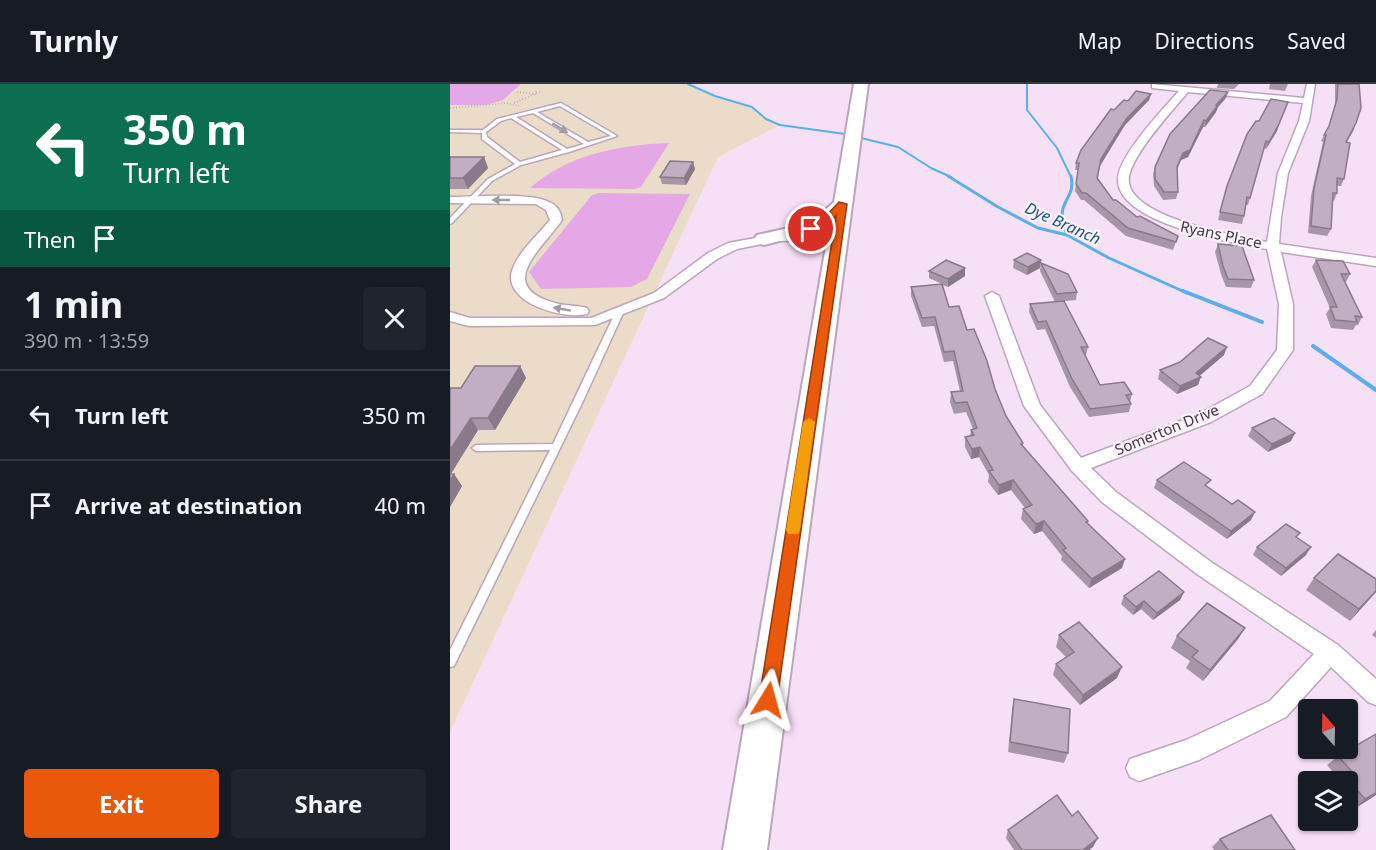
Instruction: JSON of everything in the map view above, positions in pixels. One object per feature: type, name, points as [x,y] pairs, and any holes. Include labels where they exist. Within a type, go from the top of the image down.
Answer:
[{"type":"main road","points":[[745,850],[861,84]]},
{"type":"main road","points":[[764,238],[824,224],[842,204]]},
{"type":"street","name":"Somerton Drive","points":[[1078,466],[1205,418],[1256,390],[1285,350],[1286,304],[1272,246],[1283,173],[1304,121],[1311,84]]},
{"type":"street","points":[[1155,86],[1309,101]]},
{"type":"street","name":"Ryans Place","points":[[1185,90],[1131,156],[1122,182],[1126,193],[1154,215],[1175,225],[1218,237],[1376,262]]},
{"type":"street","points":[[450,200],[537,201],[548,204],[554,209],[556,220],[520,268],[518,279],[521,290],[531,298],[560,310],[620,311]]},
{"type":"street","points":[[450,316],[469,322],[591,322],[608,319],[620,311],[659,296],[720,252],[764,238],[837,237]]},
{"type":"street","points":[[992,296],[1032,406],[1078,466],[1109,496],[1204,568],[1330,652],[1376,694]]},
{"type":"street","points":[[1139,768],[1190,751],[1278,709],[1330,652]]},
{"type":"lane","points":[[450,131],[484,132],[499,120],[561,104],[615,136],[519,164],[490,180],[450,222]]},
{"type":"lane","points":[[530,112],[588,144]]},
{"type":"lane","points":[[512,117],[567,151]]},
{"type":"lane","points":[[484,132],[484,138],[519,164]]},
{"type":"lane","points":[[450,662],[620,311]]},
{"type":"lane","points":[[476,448],[556,447]]},
{"type":"path","points":[[517,92],[542,91]]},
{"type":"path","points":[[450,108],[464,105],[514,103],[536,92]]},
{"type":"path","points":[[514,103],[530,112]]},
{"type":"shaded area","points":[[450,84],[688,84],[715,96],[752,107],[766,119],[780,125],[718,157],[450,732]]},
{"type":"shaded area","points":[[450,84],[521,84],[503,100],[486,105],[450,105]]},
{"type":"shaded area","points":[[669,143],[641,187],[634,189],[530,188],[545,176],[578,159],[614,149]]},
{"type":"shaded area","points":[[599,193],[690,194],[647,279],[631,287],[541,289],[529,272],[592,195]]},
{"type":"building","points":[[1338,84],[1359,84],[1361,108],[1346,142],[1350,143],[1344,179],[1337,178],[1337,193],[1333,193],[1331,229],[1311,226],[1314,188],[1326,135],[1324,135],[1337,99]]},
{"type":"building","points":[[1210,90],[1228,92],[1206,121],[1204,120],[1190,150],[1183,153],[1177,167],[1178,192],[1164,192],[1155,179],[1155,167],[1170,134]]},
{"type":"building","points":[[1136,91],[1151,94],[1127,118],[1116,135],[1101,159],[1097,178],[1113,200],[1137,217],[1140,216],[1178,236],[1176,242],[1128,228],[1086,193],[1082,193],[1076,184],[1079,163],[1076,163],[1081,150],[1111,109],[1114,110],[1124,100],[1128,101]]},
{"type":"building","points":[[1271,99],[1288,102],[1269,142],[1266,141],[1250,198],[1247,197],[1244,216],[1220,212],[1227,186],[1247,134],[1256,121],[1259,121]]},
{"type":"building","points":[[450,157],[484,157],[463,178],[450,178]]},
{"type":"building","points":[[670,161],[693,162],[684,178],[660,177]]},
{"type":"building","points":[[1218,244],[1242,246],[1254,280],[1228,279]]},
{"type":"building","points":[[1027,253],[1041,260],[1028,267],[1014,260]]},
{"type":"building","points":[[946,260],[965,268],[948,279],[929,271]]},
{"type":"building","points":[[1316,260],[1343,261],[1350,274],[1341,274],[1362,317],[1355,316],[1357,322],[1335,320],[1330,307],[1337,307]]},
{"type":"building","points":[[1041,263],[1068,274],[1077,292],[1057,294]]},
{"type":"building","points":[[942,284],[949,307],[959,306],[967,330],[974,329],[1006,416],[1023,443],[1021,444],[1088,521],[1086,522],[1125,559],[1092,579],[1063,550],[1066,548],[1044,521],[1036,524],[1023,509],[1032,505],[1013,480],[999,485],[989,471],[993,470],[980,447],[972,449],[965,437],[974,435],[971,430],[977,428],[967,402],[955,403],[951,392],[963,391],[954,351],[944,352],[935,317],[922,318],[911,287]]},
{"type":"building","points":[[1064,301],[1088,347],[1081,347],[1100,385],[1124,382],[1132,394],[1126,395],[1131,404],[1090,409],[1072,379],[1046,321],[1038,322],[1030,304]]},
{"type":"building","points":[[1208,338],[1227,347],[1196,373],[1201,377],[1180,386],[1160,370],[1180,362]]},
{"type":"building","points":[[475,366],[520,366],[488,418],[471,418],[450,450],[450,388],[461,388]]},
{"type":"building","points":[[1274,418],[1295,433],[1272,444],[1252,428]]},
{"type":"building","points":[[1184,462],[1211,480],[1205,485],[1232,504],[1238,500],[1255,512],[1231,531],[1157,480]]},
{"type":"building","points":[[1286,524],[1300,533],[1296,537],[1311,547],[1286,568],[1257,547]]},
{"type":"building","points":[[1338,554],[1376,579],[1376,591],[1359,609],[1314,578]]},
{"type":"building","points":[[1159,571],[1184,592],[1157,613],[1144,601],[1136,607],[1124,596]]},
{"type":"building","points":[[1207,603],[1245,628],[1210,670],[1192,657],[1198,651],[1177,636]]},
{"type":"building","points":[[1079,622],[1122,667],[1083,695],[1056,664],[1074,652],[1059,635]]},
{"type":"building","points":[[1014,699],[1070,709],[1068,753],[1010,742]]},
{"type":"building","points":[[1376,734],[1376,793],[1365,799],[1358,791],[1358,771],[1352,771],[1341,759],[1358,759],[1358,744]]},
{"type":"building","points":[[1057,795],[1072,816],[1078,811],[1098,838],[1083,850],[1022,850],[1008,830]]},
{"type":"building","points":[[1271,815],[1295,850],[1228,850],[1220,839]]},
{"type":"waterway","name":"Dye Branch","points":[[688,84],[715,96],[752,107],[766,119],[780,125],[845,134]]},
{"type":"waterway","points":[[1027,84],[1027,110],[1057,148],[1071,177]]},
{"type":"waterway","name":"Dye Branch","points":[[861,138],[898,147],[931,168],[951,177]]},
{"type":"waterway","name":"Dye Branch","points":[[948,176],[998,207],[1038,228],[1067,235]]},
{"type":"waterway","points":[[1067,235],[1062,215],[1071,191],[1071,176]]},
{"type":"waterway","name":"Dye Branch","points":[[1067,235],[1109,258],[1187,293]]},
{"type":"waterway","name":"Dye Branch","points":[[1183,291],[1262,322]]},
{"type":"waterway","name":"Dye Branch","points":[[1313,346],[1376,390]]},
{"type":"slow traffic","points":[[793,530],[809,422]]},
{"type":"route","points":[[768,700],[842,204],[824,224],[811,229]]}]
